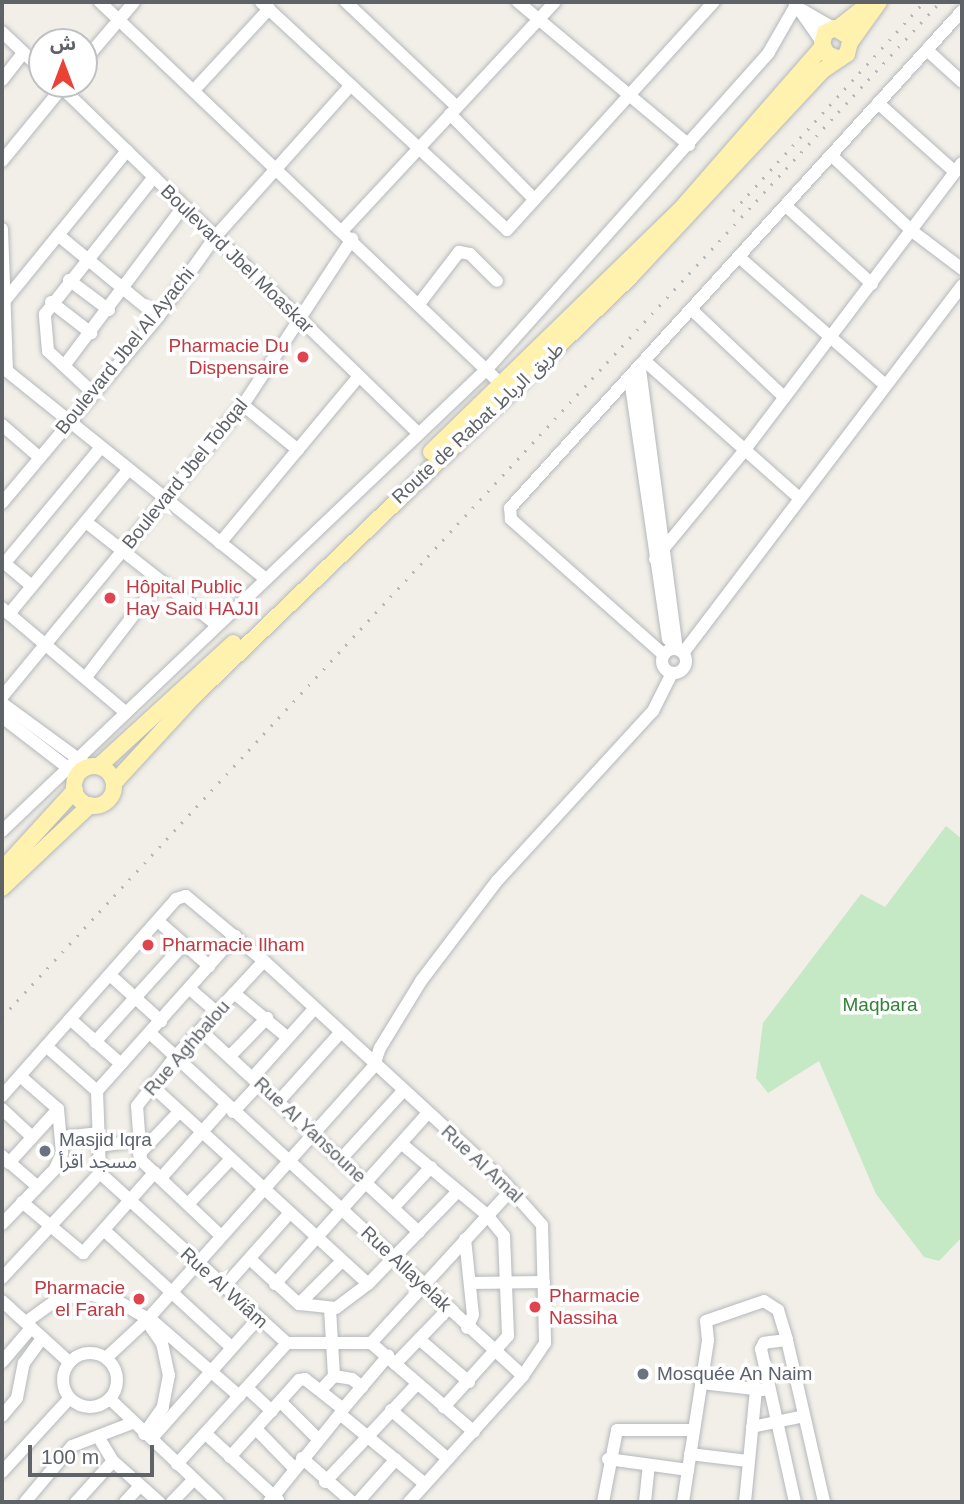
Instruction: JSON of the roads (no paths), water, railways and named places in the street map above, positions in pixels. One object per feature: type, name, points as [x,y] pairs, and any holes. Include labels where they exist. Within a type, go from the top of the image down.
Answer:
[{"type":"main road","points":[[872,2],[836,28],[851,41],[879,2]]},
{"type":"main road","name":"Route de Rabat طريق الرباط","points":[[2,870],[80,771],[501,384],[680,210],[836,28]]},
{"type":"main road","name":"Route de Rabat طريق الرباط","points":[[90,805],[108,800],[114,783],[193,697],[629,278],[837,58],[849,52],[851,41]]},
{"type":"main road","points":[[822,45],[837,58]]},
{"type":"main road","points":[[2,888],[90,805],[80,771],[110,773],[114,783]]},
{"type":"street","points":[[100,2],[196,88],[501,384]]},
{"type":"street","points":[[98,44],[134,2]]},
{"type":"street","points":[[346,2],[453,110],[534,199]]},
{"type":"street","points":[[518,2],[689,145]]},
{"type":"street","name":"Boulevard Jbel Tobqal","points":[[2,697],[243,405],[299,319],[348,234],[416,148],[555,2]]},
{"type":"street","points":[[196,88],[265,5],[349,87],[504,229],[510,229],[534,199],[713,2]]},
{"type":"street","points":[[796,5],[836,28]]},
{"type":"street","points":[[796,5],[822,45]]},
{"type":"street","points":[[5,822],[80,771],[125,712],[486,369],[689,145],[769,52],[796,5]]},
{"type":"street","points":[[106,1358],[148,1319],[374,1066],[380,1048],[429,970],[497,881],[653,711],[671,673],[685,667],[673,651],[509,514],[962,11]]},
{"type":"street","points":[[2,32],[28,57]]},
{"type":"street","points":[[927,50],[962,82]]},
{"type":"street","points":[[2,80],[23,53]]},
{"type":"street","name":"Boulevard Jbel Al Ayachi","points":[[2,503],[92,391],[158,317],[215,237],[275,166],[349,87]]},
{"type":"street","points":[[2,161],[51,98]]},
{"type":"street","name":"Boulevard Jbel Moaskar","points":[[74,98],[418,433]]},
{"type":"street","points":[[660,556],[744,451],[959,167],[878,103]]},
{"type":"street","points":[[3,304],[127,151]]},
{"type":"street","points":[[831,155],[912,230],[962,269]]},
{"type":"street","points":[[92,391],[48,351],[46,314],[51,302],[154,177]]},
{"type":"street","points":[[786,206],[872,284]]},
{"type":"street","points":[[64,366],[109,310],[183,207]]},
{"type":"street","points":[[2,229],[4,371],[70,420],[164,500],[264,578]]},
{"type":"street","points":[[58,235],[158,317]]},
{"type":"street","points":[[419,304],[459,252],[470,254],[497,281]]},
{"type":"street","points":[[739,257],[884,384]]},
{"type":"street","points":[[69,280],[109,310]]},
{"type":"street","points":[[671,673],[663,666],[673,651],[798,497],[962,286]]},
{"type":"street","points":[[51,302],[91,334]]},
{"type":"street","points":[[692,310],[784,397]]},
{"type":"street","points":[[643,366],[798,497]]},
{"type":"street","points":[[643,366],[660,556]]},
{"type":"street","points":[[220,543],[359,376]]},
{"type":"street","points":[[630,379],[673,651]]},
{"type":"street","points":[[243,405],[298,450]]},
{"type":"street","points":[[4,432],[39,457]]},
{"type":"street","points":[[32,586],[3,562],[102,447]]},
{"type":"street","points":[[125,712],[5,611],[32,586],[128,470]]},
{"type":"street","points":[[86,522],[121,553],[217,625]]},
{"type":"street","points":[[86,677],[159,582]]},
{"type":"street","points":[[2,703],[80,771]]},
{"type":"street","points":[[2,717],[80,771]]},
{"type":"street","name":"Rue Al Amal","points":[[159,922],[173,903],[190,897],[264,961],[374,1066],[428,1112],[540,1220],[545,1343],[523,1376],[409,1502]]},
{"type":"street","points":[[2,1096],[159,922],[209,966]]},
{"type":"street","points":[[2,1279],[100,1173],[97,1091],[151,1034],[235,936]]},
{"type":"street","points":[[95,1042],[184,944]]},
{"type":"street","name":"Rue Aghbalou","points":[[138,1148],[137,1106],[151,1085],[264,961]]},
{"type":"street","points":[[110,975],[161,1021]]},
{"type":"street","points":[[190,989],[216,1012]]},
{"type":"street","points":[[234,993],[287,1037]]},
{"type":"street","points":[[22,1202],[81,1253],[202,1131],[230,1109],[257,1080],[287,1037],[314,1009]]},
{"type":"street","points":[[231,1055],[267,1018]]},
{"type":"street","points":[[70,1019],[121,1064]]},
{"type":"street","name":"Rue Al Yansoune","points":[[200,1030],[231,1055],[419,1232]]},
{"type":"street","points":[[279,1101],[340,1033]]},
{"type":"street","name":"Rue Allayelak","points":[[151,1034],[393,1258],[425,1283],[495,1354],[523,1376]]},
{"type":"street","points":[[46,1046],[97,1091]]},
{"type":"street","points":[[2,1224],[7,1209],[22,1202],[58,1165],[62,1137],[58,1109],[20,1076]]},
{"type":"street","points":[[151,1085],[368,1284]]},
{"type":"street","points":[[341,1159],[403,1091]]},
{"type":"street","points":[[2,1109],[32,1137]]},
{"type":"street","points":[[37,1186],[6,1159],[32,1137],[58,1109]]},
{"type":"street","points":[[138,1148],[179,1112]]},
{"type":"street","points":[[275,1283],[428,1112]]},
{"type":"street","points":[[62,1137],[99,1140],[138,1148],[158,1175],[221,1236]]},
{"type":"street","points":[[402,1144],[487,1215],[503,1233],[509,1333],[495,1354],[444,1407]]},
{"type":"street","points":[[188,1204],[231,1159]]},
{"type":"street","points":[[393,1208],[431,1167]]},
{"type":"street","name":"Rue Al Wiâm","points":[[100,1173],[257,1320],[287,1343],[372,1343]]},
{"type":"street","points":[[474,1432],[372,1343],[511,1190]]},
{"type":"street","points":[[250,1259],[299,1304],[330,1308],[355,1296],[458,1191]]},
{"type":"street","points":[[223,1288],[289,1214]]},
{"type":"street","points":[[105,1231],[231,1348]]},
{"type":"street","points":[[466,1239],[473,1315],[467,1328]]},
{"type":"street","points":[[299,1304],[342,1261]]},
{"type":"street","points":[[470,1283],[544,1282]]},
{"type":"street","points":[[2,1361],[29,1325],[55,1301],[86,1294],[116,1300],[148,1319],[211,1371],[243,1392],[276,1407],[318,1439]]},
{"type":"street","points":[[2,1301],[69,1362]]},
{"type":"street","points":[[683,1502],[701,1383],[706,1321],[770,1303],[778,1310],[787,1340],[824,1502]]},
{"type":"street","points":[[321,1390],[334,1376],[330,1308]]},
{"type":"street","points":[[206,1434],[274,1500],[297,1462],[362,1387],[419,1339],[449,1308]]},
{"type":"street","points":[[147,1437],[163,1407],[169,1380],[164,1348],[148,1319]]},
{"type":"street","points":[[147,1437],[257,1320]]},
{"type":"street","points":[[2,1416],[17,1398],[24,1363],[42,1338]]},
{"type":"street","points":[[419,1339],[469,1382]]},
{"type":"street","points":[[745,1502],[752,1427],[762,1390],[762,1346],[787,1340]]},
{"type":"street","points":[[177,1464],[287,1343]]},
{"type":"street","points":[[87,1353],[106,1358],[117,1378],[110,1399],[90,1408],[69,1399],[62,1381],[69,1362],[87,1353]]},
{"type":"street","points":[[334,1376],[352,1379],[362,1387]]},
{"type":"street","points":[[230,1457],[299,1380],[308,1380],[367,1437],[425,1484]]},
{"type":"street","points":[[701,1383],[762,1390]]},
{"type":"street","points":[[325,1482],[416,1384]]},
{"type":"street","points":[[762,1390],[776,1423],[796,1502]]},
{"type":"street","points":[[2,1472],[69,1399]]},
{"type":"street","points":[[110,1399],[132,1423],[218,1502]]},
{"type":"street","points":[[391,1410],[448,1459]]},
{"type":"street","points":[[752,1427],[804,1416]]},
{"type":"street","points":[[25,1502],[72,1446],[99,1438],[132,1423]]},
{"type":"street","points":[[257,1430],[352,1502]]},
{"type":"street","points":[[603,1502],[608,1459],[617,1430],[693,1430]]},
{"type":"street","points":[[99,1438],[113,1461],[159,1502]]},
{"type":"street","points":[[690,1454],[748,1461]]},
{"type":"street","points":[[358,1502],[396,1459]]},
{"type":"street","points":[[608,1459],[688,1470]]},
{"type":"street","points":[[76,1502],[113,1461]]},
{"type":"street","points":[[645,1502],[649,1466]]},
{"type":"street","points":[[172,1502],[193,1480]]},
{"type":"street","points":[[125,1502],[141,1486]]},
{"type":"railway","points":[[733,211],[924,2]]},
{"type":"railway","points":[[2,1017],[940,2]]},
{"type":"place","name":"Pharmacie Du Dispensaire","points":[[303,357]]},
{"type":"place","name":"Hôpital Public Hay Said HAJJI","points":[[110,598]]},
{"type":"place","name":"Pharmacie Ilham","points":[[148,945]]},
{"type":"place","name":"Masjid Iqra مسجد اقرأ","points":[[45,1151]]},
{"type":"place","name":"Pharmacie el Farah","points":[[139,1299]]},
{"type":"place","name":"Pharmacie Nassiha","points":[[535,1307]]},
{"type":"place","name":"Mosquée An Naim","points":[[643,1374]]},
{"type":"park label","name":"Maqbara","points":[[880,1005]]}]
